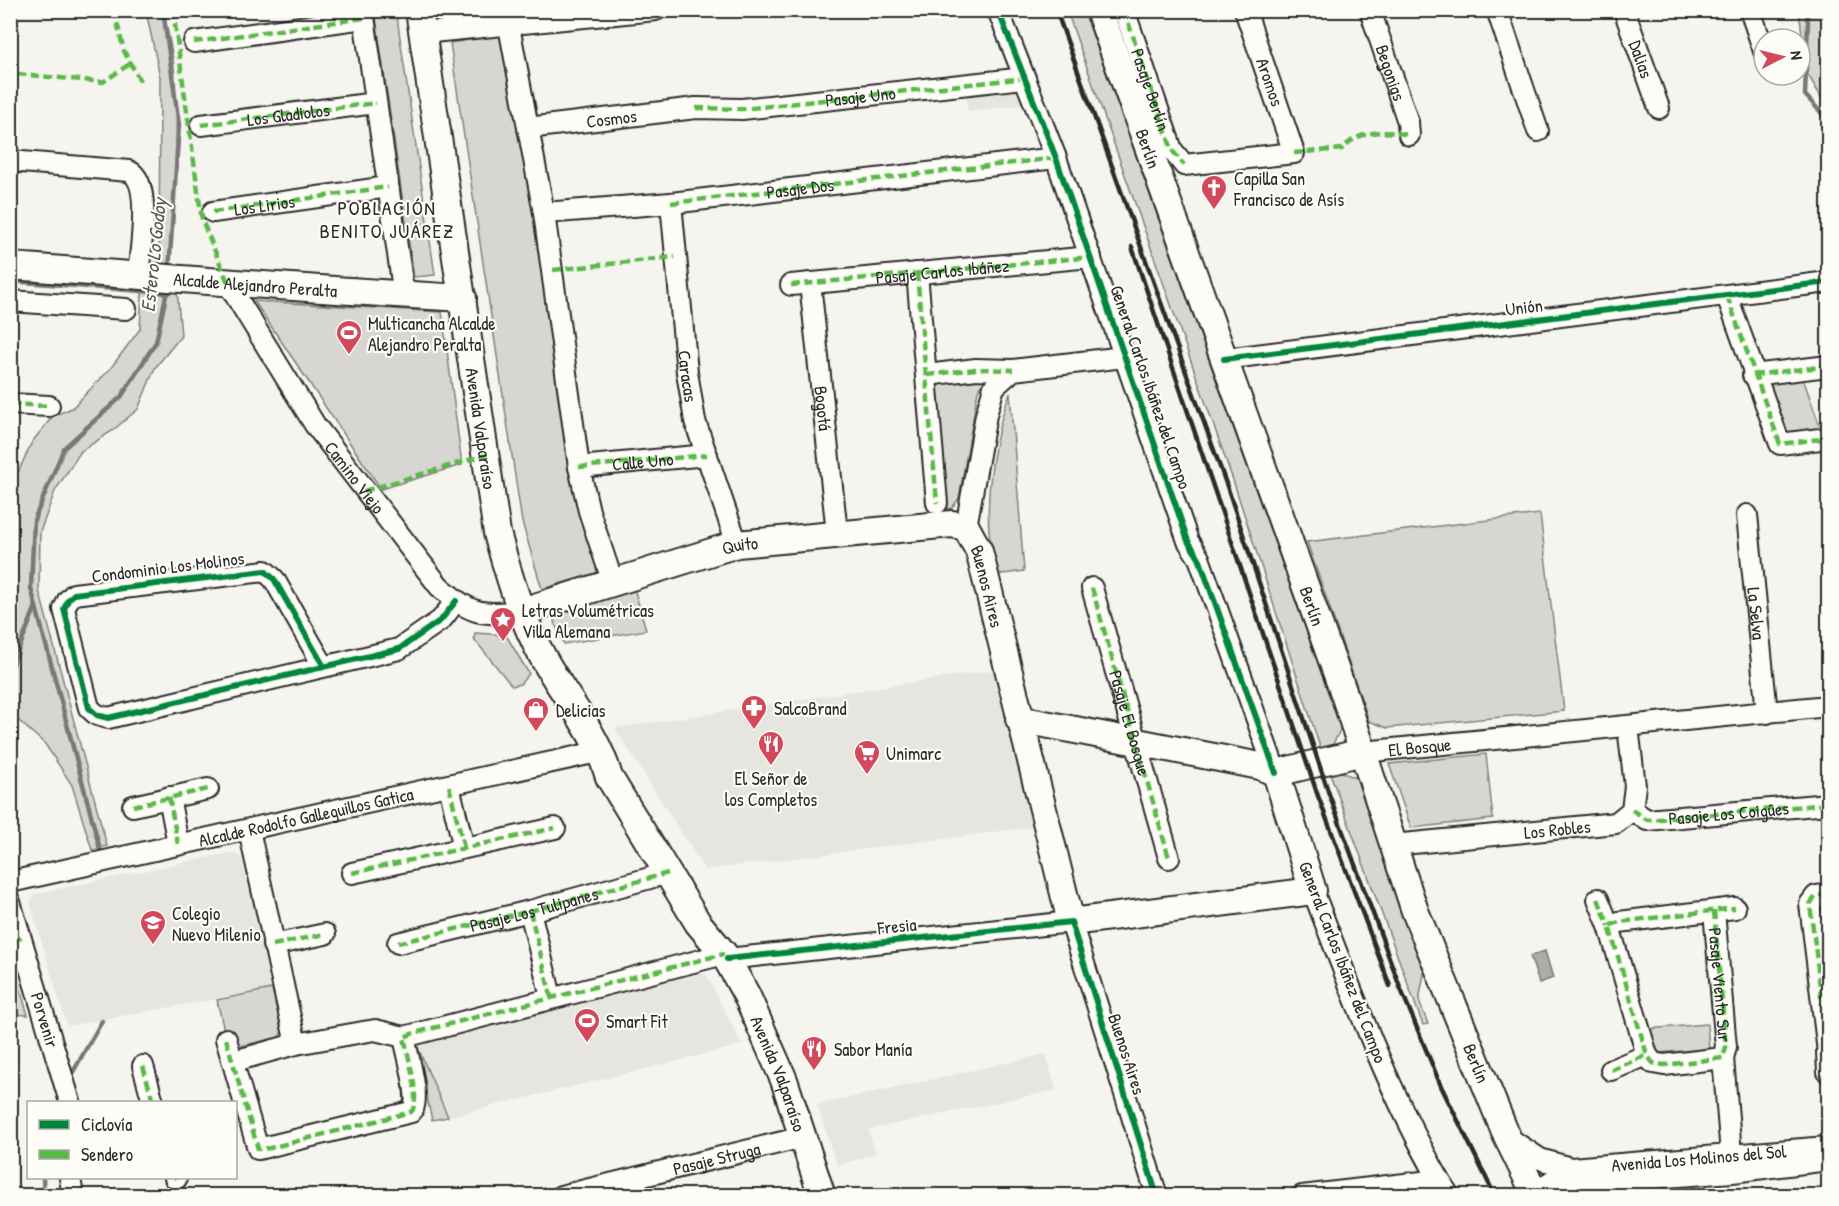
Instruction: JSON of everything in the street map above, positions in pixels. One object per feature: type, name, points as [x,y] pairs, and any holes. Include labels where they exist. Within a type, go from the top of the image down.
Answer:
[{"type":"main road","name":"Berlín","points":[[1099,10],[1363,752],[1415,911],[1507,1137],[1535,1193]]},
{"type":"main road","name":"Avenida Valparaíso","points":[[421,22],[497,533],[522,610],[544,659],[602,751],[609,777],[698,923],[726,957]]},
{"type":"main road","name":"Alcalde Alejandro Peralta","points":[[10,266],[187,279],[229,285],[463,298]]},
{"type":"main road","name":"Quito","points":[[522,610],[737,544],[952,524],[966,527]]},
{"type":"main road","name":"Buenos Aires","points":[[966,527],[979,551],[1071,922]]},
{"type":"main road","points":[[1019,719],[1260,766],[1276,773]]},
{"type":"main road","name":"Avenida Valparaíso","points":[[602,751],[619,765],[652,814],[716,922],[726,957],[756,1015],[780,1071],[822,1196]]},
{"type":"main road","name":"El Bosque","points":[[1276,773],[1363,752]]},
{"type":"main road","name":"General Carlos Ibáñez del Campo","points":[[1276,773],[1313,891]]},
{"type":"main road","name":"Fresia","points":[[1071,922],[1313,891]]},
{"type":"street","points":[[421,22],[656,10]]},
{"type":"street","name":"General Carlos Ibáñez del Campo","points":[[998,10],[1056,158],[1188,542],[1199,558],[1276,773]]},
{"type":"street","name":"Pasaje Berlín","points":[[1124,10],[1172,150],[1184,165],[1294,153]]},
{"type":"street","name":"Aromos","points":[[1245,10],[1294,153]]},
{"type":"street","name":"Begonias","points":[[1370,10],[1408,122],[1409,135]]},
{"type":"street","points":[[1497,10],[1538,131]]},
{"type":"street","name":"Dalias","points":[[1624,10],[1659,108]]},
{"type":"street","points":[[1750,10],[1756,27]]},
{"type":"street","points":[[194,42],[364,14],[404,296]]},
{"type":"street","points":[[506,17],[544,213],[579,467],[589,511],[613,583]]},
{"type":"street","name":"Pasaje Uno","points":[[696,108],[742,109],[1025,78]]},
{"type":"street","name":"Los Gladiolos","points":[[201,125],[376,103]]},
{"type":"street","name":"Cosmos","points":[[528,128],[696,108]]},
{"type":"street","name":"Pasaje Dos","points":[[544,213],[671,203],[1056,158]]},
{"type":"street","points":[[10,161],[129,171],[136,174],[141,184],[144,202],[145,276]]},
{"type":"street","name":"Los Lirios","points":[[213,212],[388,187]]},
{"type":"street","name":"Caracas","points":[[671,203],[687,372],[695,421],[737,544]]},
{"type":"street","name":"Pasaje Carlos Ibáñez","points":[[801,284],[1091,257]]},
{"type":"street","points":[[917,273],[937,503]]},
{"type":"street","name":"Unión","points":[[1224,359],[1828,282]]},
{"type":"street","name":"Bogotá","points":[[801,284],[837,533]]},
{"type":"street","name":"Camino Viejo","points":[[229,285],[315,425],[439,586],[456,601],[475,613],[522,610]]},
{"type":"street","points":[[1727,296],[1753,375],[1780,444],[1828,438]]},
{"type":"street","points":[[10,301],[126,309]]},
{"type":"street","points":[[927,375],[976,369],[1013,370],[1124,357]]},
{"type":"street","points":[[1753,375],[1828,366]]},
{"type":"street","name":"Buenos Aires","points":[[966,527],[991,396],[994,387],[1013,370]]},
{"type":"street","points":[[10,404],[49,406]]},
{"type":"street","name":"Calle Uno","points":[[579,467],[707,455]]},
{"type":"street","name":"La Selva","points":[[1747,515],[1767,713]]},
{"type":"street","name":"Condominio Los Molinos","points":[[323,665],[274,579],[265,571],[74,594],[64,609],[90,708],[97,715],[108,717],[399,649],[441,620],[456,601]]},
{"type":"street","name":"Pasaje El Bosque","points":[[1092,588],[1169,858]]},
{"type":"street","name":"El Bosque","points":[[1363,752],[1828,706]]},
{"type":"street","points":[[1628,727],[1635,786],[1632,810]]},
{"type":"street","name":"Alcalde Rodolfo Galleguillos Gatica","points":[[10,882],[602,751]]},
{"type":"street","points":[[448,786],[464,848]]},
{"type":"street","points":[[133,806],[208,789]]},
{"type":"street","points":[[169,797],[178,844]]},
{"type":"street","name":"Pasaje Los Coigûes","points":[[1632,810],[1647,820],[1828,804]]},
{"type":"street","name":"Los Robles","points":[[1393,845],[1616,823],[1632,810]]},
{"type":"street","points":[[352,873],[555,828]]},
{"type":"street","points":[[249,830],[296,1044]]},
{"type":"street","name":"Pasaje Los Tulipanes","points":[[398,943],[530,911],[668,873]]},
{"type":"street","name":"General Carlos Ibáñez del Campo","points":[[1313,891],[1364,1022],[1398,1101],[1444,1188]]},
{"type":"street","points":[[1828,894],[1816,896],[1810,904],[1828,1052],[1828,1072]]},
{"type":"street","points":[[1598,899],[1609,926],[1647,1055],[1611,1070]]},
{"type":"street","name":"Porvenir","points":[[10,902],[16,943],[60,1060],[70,1099]]},
{"type":"street","name":"Pasaje Viento Sur","points":[[1609,926],[1735,908]]},
{"type":"street","points":[[530,911],[551,997]]},
{"type":"street","name":"Pasaje Viento Sur","points":[[1714,911],[1726,1047],[1723,1058],[1731,1163]]},
{"type":"street","name":"Buenos Aires","points":[[1071,922],[1157,1196]]},
{"type":"street","name":"Fresia","points":[[404,1037],[551,997],[726,957],[1071,922]]},
{"type":"street","points":[[273,945],[325,934]]},
{"type":"street","points":[[226,1038],[258,1149],[270,1148],[411,1112],[416,1098],[404,1037],[375,1030],[296,1044],[234,1061]]},
{"type":"street","name":"Pasaje Viento Sur","points":[[1647,1055],[1653,1063],[1664,1065],[1723,1058]]},
{"type":"street","points":[[143,1066],[153,1101]]},
{"type":"street","name":"Pasaje Struga","points":[[561,1196],[803,1137]]},
{"type":"street","name":"Avenida Los Molinos del Sol","points":[[1507,1137],[1540,1159],[1570,1168],[1828,1160]]},
{"type":"street","name":"Avenida Los Molinos del Sol","points":[[1563,1196],[1583,1189],[1828,1147]]},
{"type":"street","name":"Avenida Los Molinos del Sol","points":[[1570,1168],[1583,1189]]},
{"type":"street","name":"Avenida Los Molinos del Sol","points":[[1535,1193],[1570,1168]]},
{"type":"street","points":[[70,1179],[73,1196]]},
{"type":"street","points":[[1302,1196],[1444,1188]]},
{"type":"shaded area","points":[[146,11],[163,11],[174,70],[176,131],[171,289],[177,289],[181,336],[155,368],[138,409],[112,431],[81,451],[55,491],[40,532],[39,590],[107,846],[92,850],[72,785],[45,744],[18,720],[11,697],[10,490],[32,442],[53,416],[72,408],[110,369],[140,329],[142,292],[159,290],[160,77]]},
{"type":"shaded area","points":[[375,11],[396,11],[435,275],[414,277]]},
{"type":"shaded area","points":[[1067,11],[1084,11],[1341,728],[1332,746],[1321,750],[1233,480]]},
{"type":"shaded area","points":[[1799,11],[1820,11],[1828,60],[1828,109],[1812,82],[1812,27],[1801,27]]},
{"type":"shaded area","points":[[502,35],[549,300],[572,482],[599,572],[542,589],[522,522],[450,43]]},
{"type":"shaded area","points":[[1018,85],[1025,105],[968,111],[966,90]]},
{"type":"shaded area","points":[[254,301],[442,312],[462,465],[381,489]]},
{"type":"shaded area","points":[[1801,373],[1822,432],[1780,437],[1759,379]]},
{"type":"shaded area","points":[[989,376],[978,390],[959,498],[952,508],[941,510],[935,378]]},
{"type":"shaded area","points":[[1010,393],[1024,571],[997,575],[988,514],[990,479],[996,442]]},
{"type":"shaded area","points":[[1540,514],[1564,711],[1387,728],[1369,721],[1307,542]]},
{"type":"shaded area","points":[[634,588],[646,630],[564,644],[554,622],[557,615]]},
{"type":"shaded area","points":[[475,633],[506,635],[529,674],[520,684],[512,686],[474,639]]},
{"type":"shaded area","points":[[993,670],[1032,827],[705,870],[615,728]]},
{"type":"shaded area","points":[[1486,754],[1493,819],[1411,828],[1389,764]]},
{"type":"shaded area","points":[[1338,771],[1357,778],[1425,968],[1419,1001],[1428,1024],[1423,1025],[1330,773]]},
{"type":"shaded area","name":"Colegio Nuevo Milenio","points":[[234,852],[242,858],[272,989],[67,1026],[30,903],[34,894]]},
{"type":"shaded area","points":[[1545,951],[1553,978],[1539,983],[1530,956]]},
{"type":"shaded area","points":[[11,959],[28,1015],[11,1014]]},
{"type":"shaded area","points":[[697,968],[707,976],[742,1045],[448,1117],[418,1048],[424,1036]]},
{"type":"shaded area","points":[[272,989],[282,1032],[279,1037],[232,1048],[225,1035],[217,1000]]},
{"type":"shaded area","points":[[1707,1024],[1709,1049],[1657,1053],[1648,1029]]},
{"type":"shaded area","points":[[418,1048],[448,1117],[432,1120],[416,1051]]},
{"type":"shaded area","points":[[1046,1054],[1056,1090],[868,1130],[876,1153],[837,1166],[817,1105]]},
{"type":"waterway","name":"Estero Lo Godoy","points":[[163,10],[179,125],[169,271]]},
{"type":"waterway","points":[[1806,10],[1808,22],[1805,95],[1828,120]]},
{"type":"waterway","points":[[10,281],[168,293]]},
{"type":"waterway","name":"Estero Lo Godoy","points":[[100,849],[31,588],[34,520],[64,448],[121,397],[156,342],[168,286]]},
{"type":"waterway","points":[[10,671],[36,606]]},
{"type":"waterway","points":[[69,1079],[102,1021]]},
{"type":"waterway","points":[[43,1179],[44,1196]]},
{"type":"railway","points":[[1056,10],[1229,492],[1329,794],[1400,987],[1441,1086],[1495,1196]]},
{"type":"railway","points":[[1132,247],[1318,796],[1390,986]]},
{"type":"marked path","points":[[114,10],[124,51],[140,81]]},
{"type":"marked path","points":[[173,10],[202,220],[229,285]]},
{"type":"marked path","points":[[1124,10],[1172,150],[1184,165]]},
{"type":"marked path","points":[[194,42],[364,18]]},
{"type":"marked path","points":[[10,63],[17,74],[103,82],[131,63]]},
{"type":"marked path","points":[[696,108],[742,109],[1025,78]]},
{"type":"marked path","points":[[201,125],[376,103]]},
{"type":"marked path","points":[[1294,153],[1342,149],[1356,138],[1372,133],[1390,132],[1409,135]]},
{"type":"marked path","points":[[671,203],[1056,158]]},
{"type":"marked path","points":[[213,212],[388,187]]},
{"type":"marked path","points":[[553,270],[675,257]]},
{"type":"marked path","points":[[791,285],[1091,257]]},
{"type":"marked path","points":[[917,273],[937,503]]},
{"type":"marked path","points":[[1727,296],[1780,444],[1828,438]]},
{"type":"marked path","points":[[1753,375],[1828,366]]},
{"type":"marked path","points":[[927,375],[976,369],[1013,370]]},
{"type":"marked path","points":[[10,404],[49,406]]},
{"type":"marked path","points":[[364,491],[486,455]]},
{"type":"marked path","points":[[579,467],[707,455]]},
{"type":"marked path","points":[[1092,588],[1169,858]]},
{"type":"marked path","points":[[449,786],[464,848]]},
{"type":"marked path","points":[[133,806],[208,789]]},
{"type":"marked path","points":[[169,797],[178,844]]},
{"type":"marked path","points":[[1632,810],[1647,820],[1828,804]]},
{"type":"marked path","points":[[352,873],[555,828]]},
{"type":"marked path","points":[[398,943],[530,911],[668,873]]},
{"type":"marked path","points":[[1828,894],[1816,896],[1810,904],[1828,1052]]},
{"type":"marked path","points":[[1598,899],[1609,926]]},
{"type":"marked path","points":[[1714,911],[1726,1047],[1723,1058],[1664,1065],[1653,1063],[1647,1055],[1609,926],[1619,922],[1735,908]]},
{"type":"marked path","points":[[530,911],[551,997]]},
{"type":"marked path","points":[[273,945],[325,934]]},
{"type":"marked path","points":[[10,950],[21,937]]},
{"type":"marked path","points":[[226,1039],[258,1149],[270,1148],[411,1112],[415,1098],[404,1037],[724,954]]},
{"type":"marked path","points":[[1611,1070],[1647,1055]]},
{"type":"marked path","points":[[143,1066],[153,1101]]},
{"type":"marked path","points":[[1369,1188],[1372,1196]]},
{"type":"cycle path","points":[[998,10],[1056,158],[1188,541],[1199,558],[1276,773]]},
{"type":"cycle path","points":[[1224,359],[1828,282]]},
{"type":"cycle path","points":[[323,665],[274,579],[265,571],[74,594],[64,609],[89,708],[97,715],[108,718],[399,649],[441,620],[456,601]]},
{"type":"cycle path","points":[[727,959],[1071,922],[1157,1196]]},
{"type":"place","name":"Capilla San Francisco de Asís","points":[[1214,211]]},
{"type":"place","name":"Multicancha Alcalde Alejandro Peralta","points":[[349,356]]},
{"type":"place","name":"Letras Volumétricas Villa Alemana","points":[[503,643]]},
{"type":"place","name":"SalcoBrand","points":[[754,731]]},
{"type":"place","name":"Delicias","points":[[536,733]]},
{"type":"place","name":"El Señor de los Completos","points":[[771,767]]},
{"type":"place","name":"Unimarc","points":[[867,776]]},
{"type":"place","name":"Colegio Nuevo Milenio","points":[[153,946]]},
{"type":"place","name":"Smart Fit","points":[[587,1044]]},
{"type":"place","name":"Sabor Manía","points":[[814,1072]]},
{"type":"district","name":"POBLACIÓN BENITO JUÁREZ","points":[[387,218]]}]
